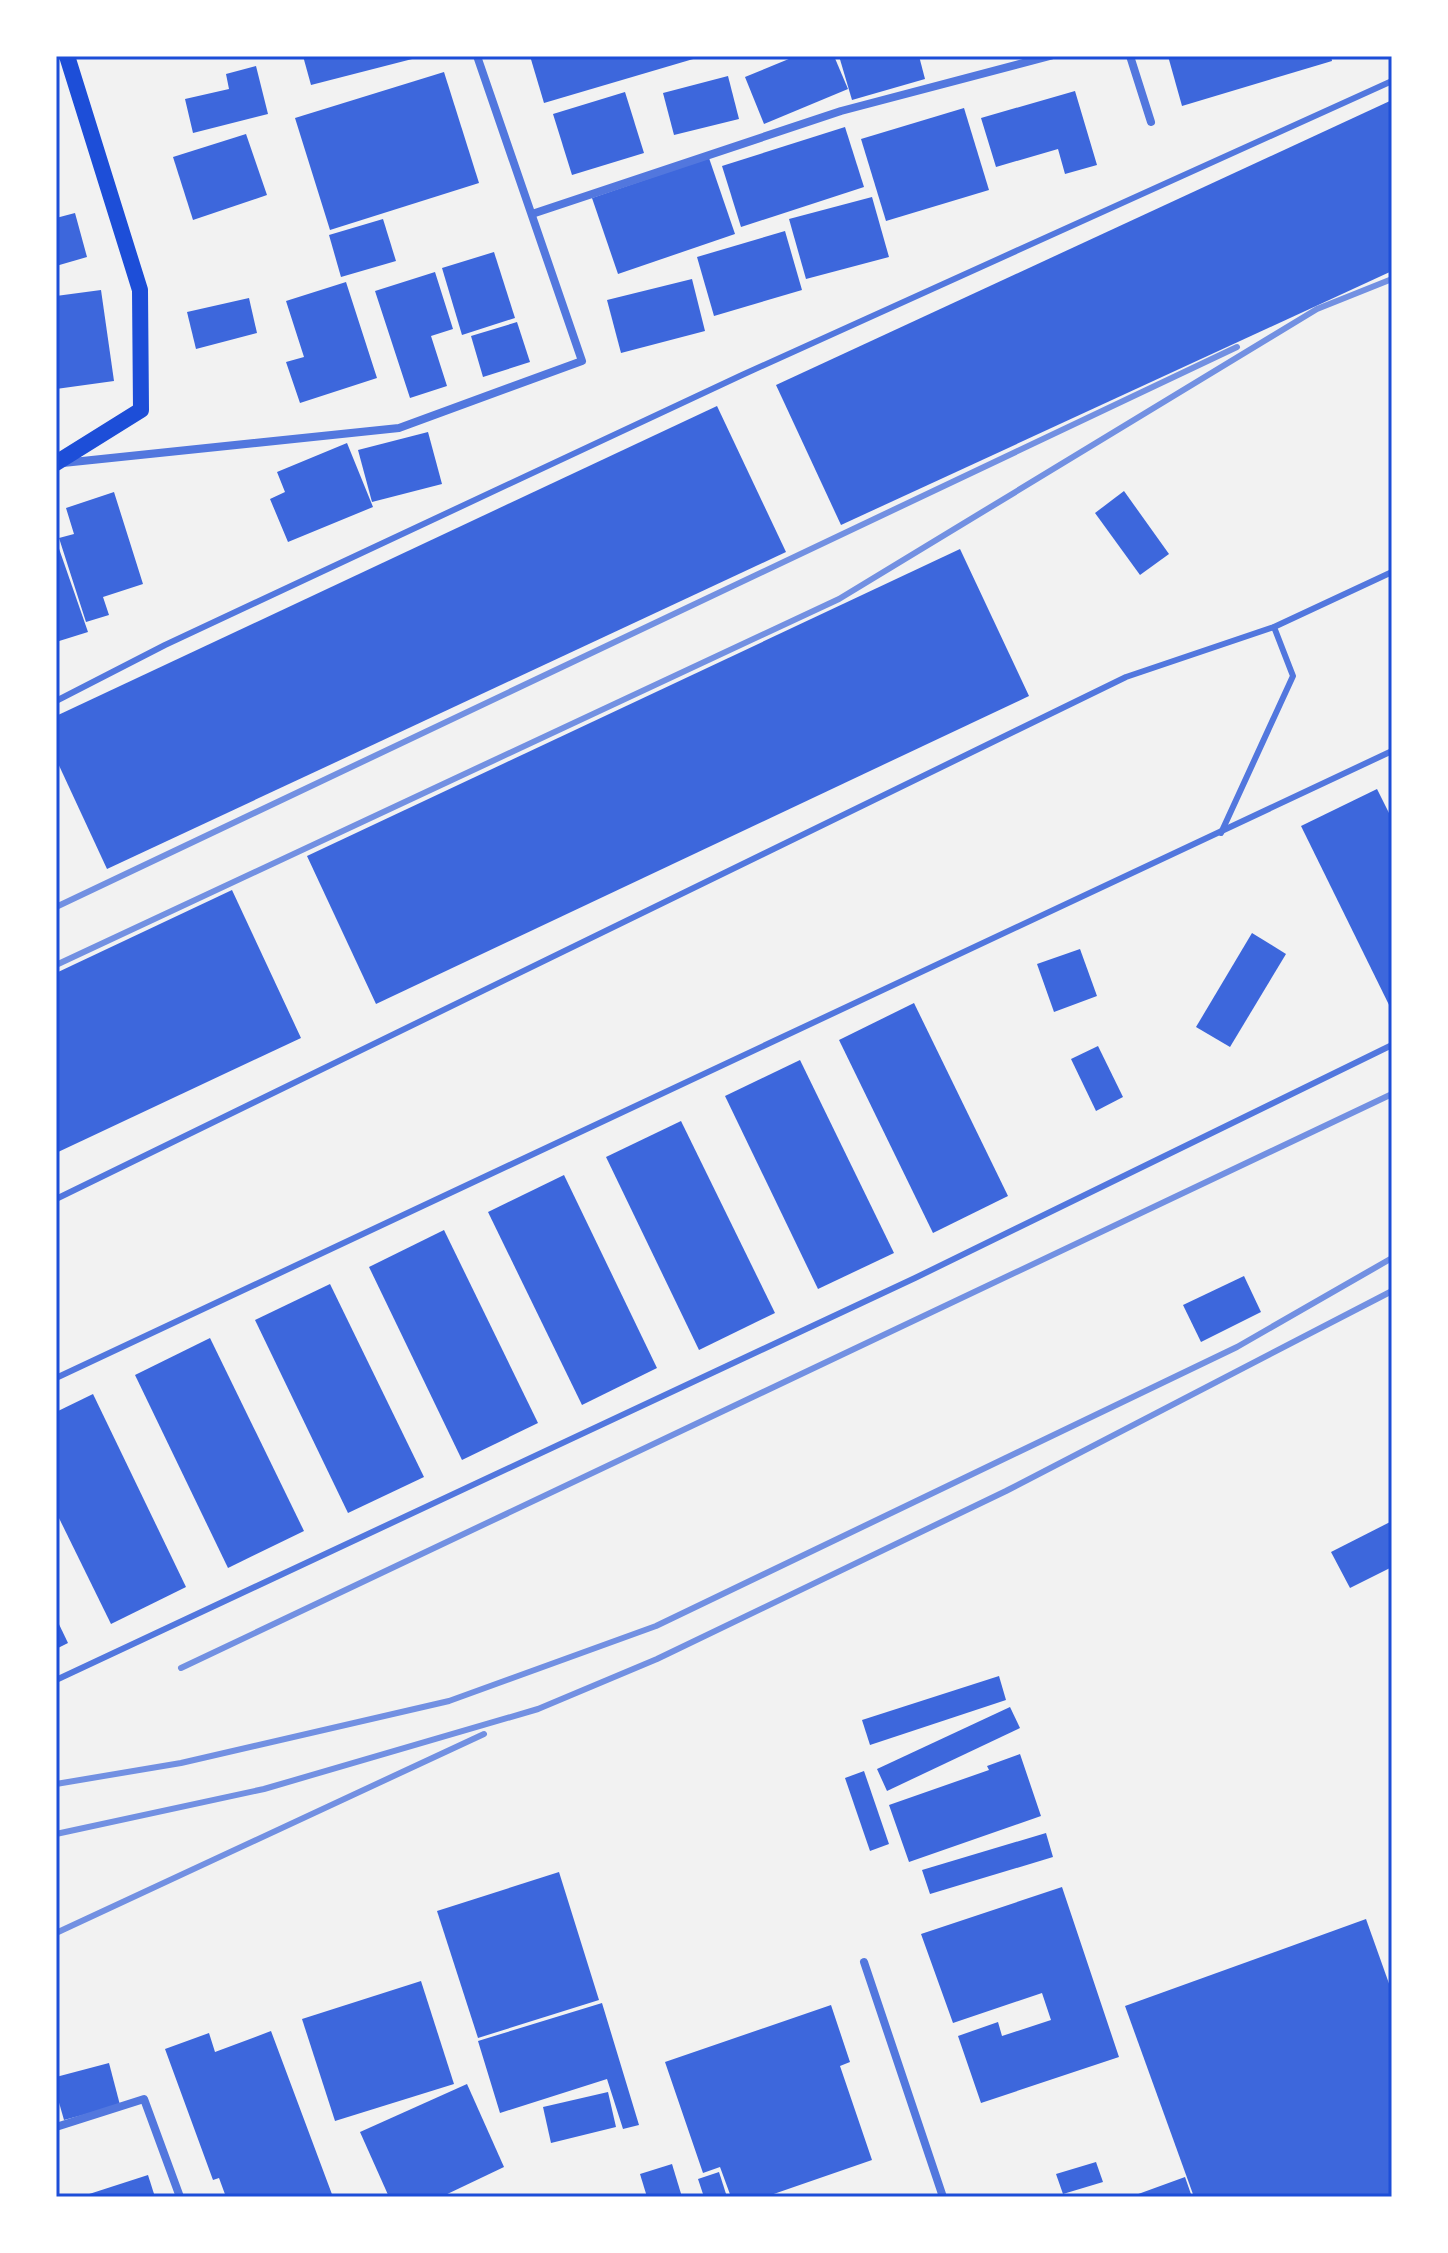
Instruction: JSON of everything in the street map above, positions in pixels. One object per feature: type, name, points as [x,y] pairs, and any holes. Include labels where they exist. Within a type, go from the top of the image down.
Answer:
[{"type":"main road","points":[[57,463],[141,410],[140,290],[67,56]]},
{"type":"street","points":[[57,463],[399,428],[582,361],[477,56]]},
{"type":"street","points":[[532,214],[841,111],[1050,56]]},
{"type":"street","points":[[1130,56],[1151,122]]},
{"type":"street","points":[[864,1962],[943,2197]]},
{"type":"street","points":[[56,2127],[144,2099],[180,2197]]},
{"type":"lane","points":[[56,701],[165,645],[742,375],[1392,81]]},
{"type":"lane","points":[[56,1199],[1126,677],[1274,627],[1392,572]]},
{"type":"lane","points":[[1221,833],[1293,676],[1274,627]]},
{"type":"lane","points":[[56,1378],[1392,751]]},
{"type":"lane","points":[[56,1680],[901,1285],[1392,1045]]},
{"type":"building","points":[[303,56],[419,56],[420,57],[311,85]]},
{"type":"building","points":[[530,56],[700,56],[700,57],[544,103]]},
{"type":"building","points":[[796,56],[834,56],[848,89],[764,124],[745,77]]},
{"type":"building","points":[[839,56],[919,56],[925,79],[852,100]]},
{"type":"building","points":[[1168,56],[1331,56],[1332,61],[1182,106]]},
{"type":"building","points":[[256,66],[268,114],[193,133],[185,99],[229,89],[226,74]]},
{"type":"building","points":[[444,72],[479,183],[330,230],[295,118]]},
{"type":"building","points":[[728,76],[739,119],[674,135],[663,93]]},
{"type":"building","points":[[1075,91],[1097,165],[1065,174],[1058,149],[996,167],[981,118]]},
{"type":"building","points":[[625,92],[644,153],[572,175],[553,114]]},
{"type":"building","points":[[1392,100],[1392,271],[841,525],[776,385]]},
{"type":"building","points":[[964,108],[989,190],[886,221],[861,139]]},
{"type":"building","points":[[845,127],[864,187],[741,227],[722,166]]},
{"type":"building","points":[[246,134],[267,195],[193,220],[173,157]]},
{"type":"building","points":[[709,158],[735,234],[618,274],[592,198]]},
{"type":"building","points":[[872,197],[889,257],[806,279],[789,219]]},
{"type":"building","points":[[75,213],[87,257],[56,266],[56,218]]},
{"type":"building","points":[[383,219],[396,261],[341,277],[329,235]]},
{"type":"building","points":[[785,231],[802,290],[714,316],[697,257]]},
{"type":"building","points":[[494,252],[515,318],[462,335],[442,268]]},
{"type":"building","points":[[435,272],[453,329],[431,336],[447,386],[410,398],[375,291]]},
{"type":"building","points":[[692,279],[705,331],[621,353],[607,300]]},
{"type":"building","points":[[346,282],[377,378],[300,403],[286,362],[304,357],[286,301]]},
{"type":"building","points":[[101,290],[114,381],[56,389],[56,296]]},
{"type":"building","points":[[249,298],[257,333],[196,349],[187,312]]},
{"type":"building","points":[[517,322],[530,362],[483,377],[471,336]]},
{"type":"building","points":[[717,406],[786,552],[107,869],[56,759],[56,716]]},
{"type":"building","points":[[428,432],[442,484],[372,502],[358,450]]},
{"type":"building","points":[[347,443],[373,507],[288,542],[270,499],[285,492],[277,472]]},
{"type":"building","points":[[1124,491],[1169,554],[1140,575],[1095,513]]},
{"type":"building","points":[[114,492],[143,584],[103,597],[109,615],[86,622],[59,538],[74,534],[66,508]]},
{"type":"building","points":[[56,540],[88,632],[56,642]]},
{"type":"building","points":[[960,549],[1029,696],[376,1004],[307,856]]},
{"type":"building","points":[[1377,789],[1392,819],[1392,1011],[1301,826]]},
{"type":"building","points":[[232,890],[301,1038],[56,1153],[56,973]]},
{"type":"building","points":[[1252,933],[1286,954],[1230,1047],[1196,1027]]},
{"type":"building","points":[[1080,949],[1097,996],[1054,1012],[1037,964]]},
{"type":"building","points":[[914,1003],[1008,1196],[933,1233],[839,1040]]},
{"type":"building","points":[[1098,1046],[1123,1097],[1096,1111],[1071,1059]]},
{"type":"building","points":[[800,1060],[894,1253],[818,1289],[725,1096]]},
{"type":"building","points":[[681,1121],[775,1313],[699,1350],[606,1157]]},
{"type":"building","points":[[564,1175],[657,1368],[582,1405],[488,1212]]},
{"type":"building","points":[[444,1230],[538,1423],[462,1460],[369,1267]]},
{"type":"building","points":[[1244,1276],[1261,1312],[1201,1342],[1183,1305]]},
{"type":"building","points":[[330,1284],[424,1477],[348,1513],[255,1320]]},
{"type":"building","points":[[210,1338],[304,1531],[228,1568],[135,1375]]},
{"type":"building","points":[[93,1394],[186,1587],[111,1624],[56,1512],[56,1412]]},
{"type":"building","points":[[1392,1521],[1392,1567],[1350,1588],[1331,1552]]},
{"type":"building","points":[[56,1618],[68,1643],[56,1649]]},
{"type":"building","points":[[999,1676],[1006,1700],[870,1745],[862,1720]]},
{"type":"building","points":[[1010,1707],[1020,1728],[887,1791],[877,1769]]},
{"type":"building","points":[[1020,1754],[1041,1816],[909,1862],[889,1805],[989,1770],[987,1766]]},
{"type":"building","points":[[864,1771],[889,1844],[870,1851],[845,1778]]},
{"type":"building","points":[[1046,1833],[1053,1857],[930,1894],[922,1870]]},
{"type":"building","points":[[559,1872],[599,2000],[478,2038],[437,1911]]},
{"type":"building","points":[[1062,1887],[1119,2057],[981,2103],[958,2036],[998,2022],[1002,2036],[1051,2020],[1042,1993],[953,2023],[921,1934]]},
{"type":"building","points":[[1366,1919],[1392,1992],[1392,2197],[1194,2197],[1125,2006]]},
{"type":"building","points":[[421,1981],[454,2084],[335,2121],[302,2019]]},
{"type":"building","points":[[602,2003],[639,2125],[623,2129],[607,2079],[500,2113],[478,2041]]},
{"type":"building","points":[[831,2005],[850,2062],[840,2066],[872,2160],[765,2197],[731,2197],[720,2167],[703,2173],[665,2062]]},
{"type":"building","points":[[271,2031],[333,2197],[226,2197],[219,2178],[213,2180],[165,2049],[209,2033],[215,2052]]},
{"type":"building","points":[[109,2063],[120,2105],[64,2120],[56,2092],[56,2077]]},
{"type":"building","points":[[467,2084],[504,2167],[441,2197],[389,2197],[360,2132]]},
{"type":"building","points":[[608,2092],[616,2127],[551,2143],[543,2107]]},
{"type":"building","points":[[1096,2162],[1103,2182],[1063,2194],[1056,2174]]},
{"type":"building","points":[[672,2164],[682,2197],[647,2197],[640,2174]]},
{"type":"building","points":[[719,2172],[727,2197],[704,2197],[698,2179]]},
{"type":"building","points":[[148,2175],[155,2197],[83,2197],[83,2196]]},
{"type":"building","points":[[1185,2177],[1192,2197],[1130,2197]]},
{"type":"railway","points":[[56,965],[839,599],[1317,309],[1392,279]]},
{"type":"railway","points":[[56,907],[1237,347]]},
{"type":"railway","points":[[181,1668],[1392,1094]]},
{"type":"railway","points":[[56,1784],[181,1763],[449,1701],[656,1626],[1237,1347],[1392,1258]]},
{"type":"railway","points":[[56,1834],[264,1789],[538,1709],[657,1659],[1006,1491],[1392,1291]]},
{"type":"railway","points":[[56,1933],[484,1734]]}]
